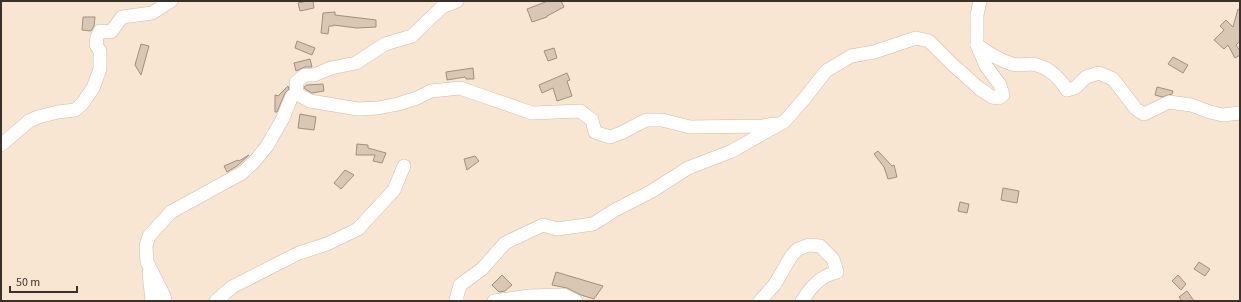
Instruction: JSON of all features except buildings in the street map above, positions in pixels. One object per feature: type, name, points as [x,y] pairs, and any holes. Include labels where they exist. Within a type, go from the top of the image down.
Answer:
[{"type":"street","points":[[1,145],[29,121],[58,112],[75,110],[82,104],[93,88],[100,69],[100,51],[96,45],[97,37],[100,31],[111,32],[122,17],[152,13],[171,1]]},
{"type":"street","points":[[297,94],[296,82],[305,75],[314,75],[330,68],[356,63],[385,44],[412,36],[442,7],[457,1]]},
{"type":"street","points":[[457,301],[460,285],[482,269],[505,243],[543,225],[557,229],[593,224],[615,210],[652,191],[688,168],[732,151],[785,121],[826,71],[851,56],[874,52],[916,38],[929,41],[980,89],[992,97],[999,98],[1003,95],[1000,85],[986,66],[976,45],[977,15],[980,1]]},
{"type":"street","points":[[976,45],[992,56],[1014,64],[1031,64],[1048,69],[1068,90],[1075,88],[1086,77],[1100,73],[1113,79],[1136,109],[1144,114],[1169,102],[1191,105],[1223,115],[1240,113]]},
{"type":"street","points":[[297,94],[310,101],[358,109],[378,108],[398,104],[417,98],[431,91],[460,88],[532,113],[580,111],[592,120],[596,132],[610,136],[621,134],[646,120],[662,120],[690,127],[763,126],[785,121]]},
{"type":"street","points":[[152,301],[146,246],[149,236],[171,212],[242,174],[267,146],[283,118],[292,96],[297,94]]},
{"type":"street","points":[[216,301],[232,288],[298,253],[327,244],[358,229],[394,190],[404,166]]},
{"type":"street","points":[[760,301],[775,284],[792,255],[798,249],[809,246],[820,246],[833,259],[837,272],[830,274],[813,285],[802,301]]},
{"type":"street","points":[[147,262],[165,301]]},
{"type":"street","points":[[494,301],[529,296],[564,295],[576,301]]}]
